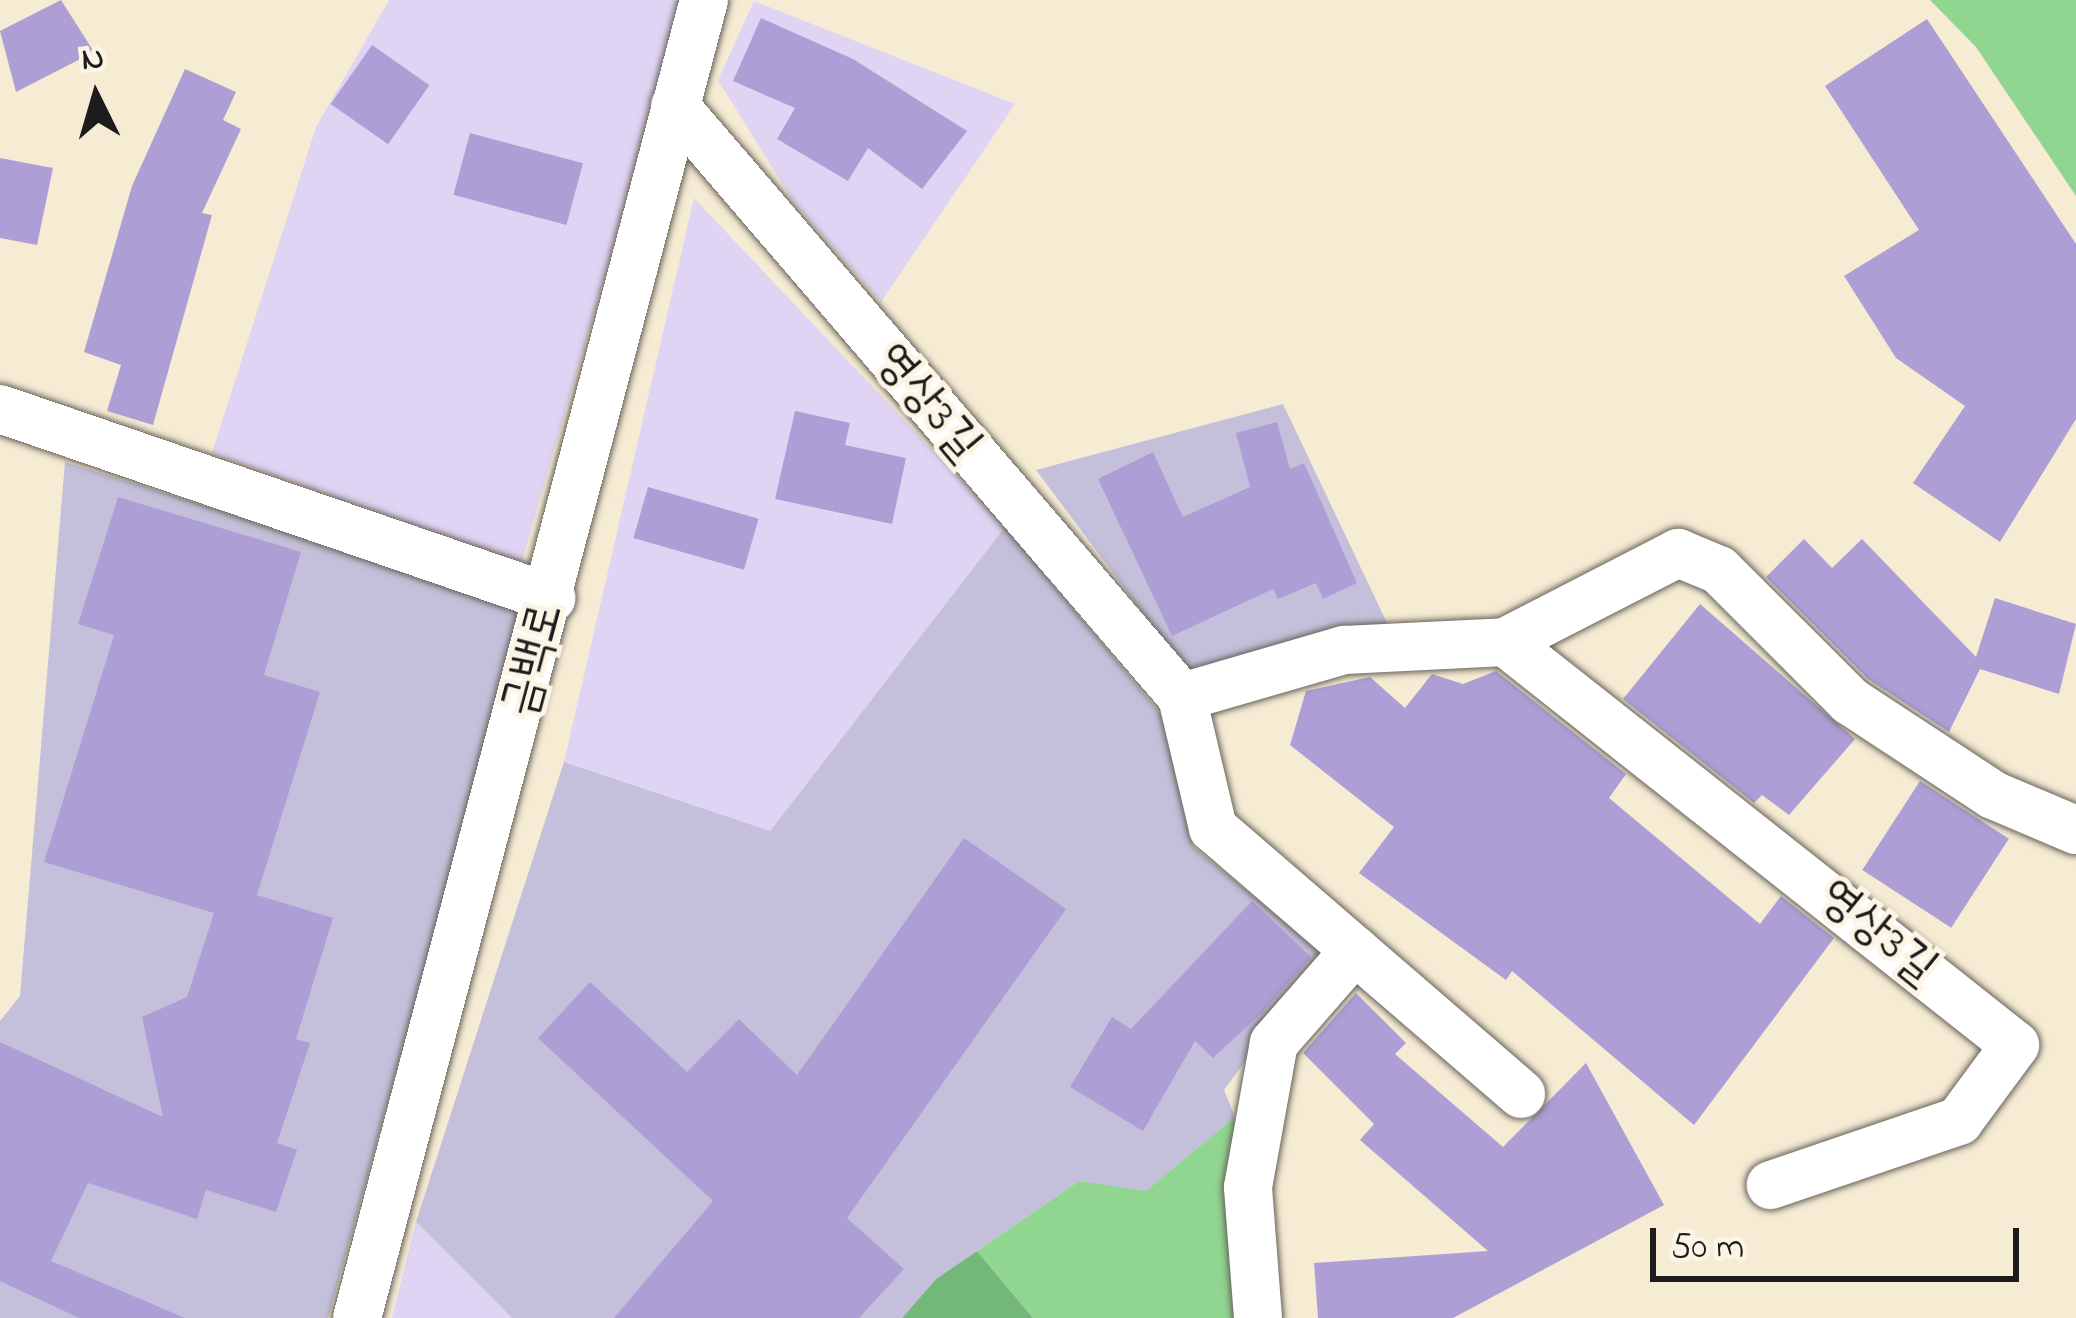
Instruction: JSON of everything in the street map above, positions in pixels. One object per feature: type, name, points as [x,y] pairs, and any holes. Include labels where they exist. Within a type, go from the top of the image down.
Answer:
[{"type":"street","name":"금백로","points":[[357,1318],[704,0]]},
{"type":"street","name":"영상3길","points":[[675,106],[1182,697],[1213,828],[1521,1094]]},
{"type":"street","points":[[0,409],[550,598]]},
{"type":"street","points":[[1182,697],[1344,650],[1505,642],[1678,553],[1719,570],[1850,701],[1993,795],[2076,830]]},
{"type":"street","name":"영상3길","points":[[1505,642],[2015,1045],[1959,1121],[1771,1185]]},
{"type":"street","points":[[1258,1318],[1248,1186],[1274,1043],[1355,950]]},
{"type":"shaded area","points":[[389,0],[685,0],[521,564],[212,453],[316,127]]},
{"type":"shaded area","points":[[754,1],[1015,104],[881,302],[793,201],[718,80]]},
{"type":"shaded area","points":[[694,198],[1005,527],[769,832],[564,762]]},
{"type":"shaded area","points":[[1283,404],[1388,625],[1188,673],[1036,470]]},
{"type":"shaded area","points":[[65,462],[525,606],[328,1318],[0,1318],[0,1021],[20,996]]},
{"type":"shaded area","points":[[1005,527],[1164,718],[1193,847],[1325,954],[1224,1090],[1235,1117],[1145,1192],[1079,1181],[936,1279],[902,1318],[512,1318],[416,1222],[564,762],[770,831]]},
{"type":"shaded area","points":[[416,1222],[512,1318],[392,1318]]},
{"type":"green space","points":[[1930,0],[2076,0],[2076,196],[1976,47]]},
{"type":"green space","points":[[1235,1117],[1237,1318],[1033,1318],[977,1251],[1079,1181],[1146,1191]]},
{"type":"green space","points":[[977,1251],[1033,1318],[902,1318],[936,1279]]},
{"type":"building","points":[[61,0],[94,52],[16,92],[0,31]]},
{"type":"building","points":[[761,18],[853,59],[967,131],[922,189],[868,148],[848,181],[777,139],[795,108],[733,81]]},
{"type":"building","points":[[1927,19],[2076,244],[2076,419],[2000,542],[1913,483],[1965,406],[1896,358],[1844,276],[1919,230],[1825,86]]},
{"type":"building","points":[[372,45],[429,85],[388,144],[331,104]]},
{"type":"building","points":[[185,69],[236,92],[223,120],[241,129],[202,213],[212,215],[153,425],[107,411],[121,365],[84,352],[132,186]]},
{"type":"building","points":[[470,133],[583,163],[566,225],[453,195]]},
{"type":"building","points":[[0,158],[53,168],[37,245],[0,238]]},
{"type":"building","points":[[795,411],[850,423],[845,445],[906,458],[892,524],[775,499]]},
{"type":"building","points":[[1277,422],[1290,469],[1304,463],[1357,583],[1323,599],[1316,583],[1278,599],[1273,589],[1172,636],[1098,479],[1153,452],[1183,517],[1250,487],[1236,433]]},
{"type":"building","points":[[648,487],[759,519],[744,570],[633,538]]},
{"type":"building","points":[[118,497],[301,552],[264,675],[320,692],[257,895],[333,918],[296,1039],[310,1043],[277,1143],[297,1150],[276,1212],[206,1190],[197,1219],[88,1183],[51,1261],[185,1318],[79,1318],[0,1281],[0,1042],[163,1117],[142,1017],[187,997],[214,913],[44,862],[114,635],[78,624]]},
{"type":"building","points":[[1804,539],[1832,568],[1862,539],[1976,657],[1995,598],[2076,624],[2059,694],[1980,669],[1949,732],[1868,679],[1766,577]]},
{"type":"building","points":[[1700,604],[1855,739],[1789,815],[1762,795],[1754,803],[1623,699]]},
{"type":"building","points":[[1496,671],[1626,774],[1609,798],[1760,924],[1781,896],[1834,938],[1694,1125],[1512,971],[1506,980],[1359,873],[1394,827],[1290,745],[1306,691],[1370,677],[1405,708],[1432,674],[1463,684]]},
{"type":"building","points":[[1920,781],[2009,839],[1951,928],[1862,870]]},
{"type":"building","points":[[964,838],[1066,909],[847,1218],[904,1269],[859,1318],[614,1318],[713,1201],[538,1038],[590,982],[687,1072],[739,1019],[797,1075]]},
{"type":"building","points":[[1252,901],[1311,957],[1262,1013],[1213,1058],[1195,1041],[1143,1131],[1070,1087],[1112,1017],[1131,1029]]},
{"type":"building","points":[[1356,993],[1406,1043],[1395,1054],[1503,1147],[1586,1063],[1664,1205],[1453,1318],[1318,1318],[1314,1263],[1488,1251],[1360,1140],[1374,1124],[1303,1053]]}]
